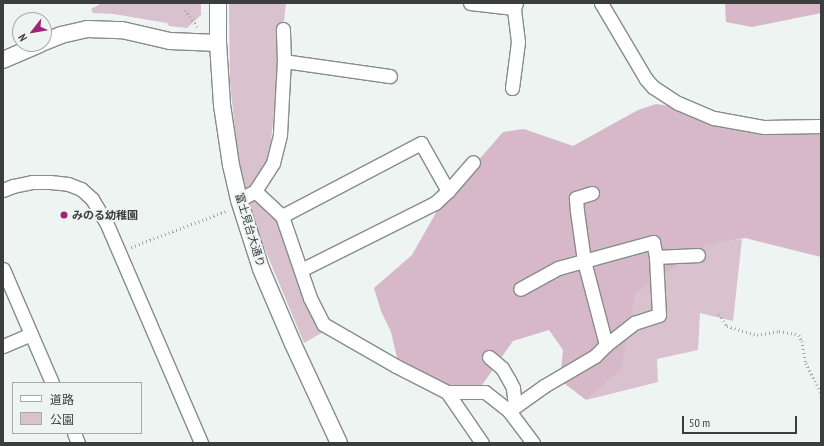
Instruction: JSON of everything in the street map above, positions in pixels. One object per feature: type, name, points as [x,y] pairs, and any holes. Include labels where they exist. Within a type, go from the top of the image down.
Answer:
[{"type":"street","name":"富士見台大通り","points":[[218,3],[218,43],[222,105],[231,164],[239,200],[261,269],[337,442]]},
{"type":"street","points":[[470,3],[515,5],[518,42],[512,88]]},
{"type":"street","points":[[601,3],[646,79],[653,87],[678,102],[714,118],[764,127],[821,126]]},
{"type":"street","points":[[52,39],[87,29],[122,30],[170,41],[218,43]]},
{"type":"street","points":[[239,200],[255,191],[273,163],[280,134],[284,61],[283,29]]},
{"type":"street","points":[[3,60],[22,52]]},
{"type":"street","points":[[284,61],[390,76]]},
{"type":"street","points":[[282,216],[421,143],[448,191]]},
{"type":"street","points":[[301,270],[435,203],[448,191],[473,162]]},
{"type":"street","points":[[3,190],[32,182],[50,182],[68,184],[81,190],[92,199],[106,222],[201,443]]},
{"type":"street","points":[[255,191],[282,216],[310,298],[324,324],[396,366],[447,392],[485,392],[512,408],[532,443]]},
{"type":"street","points":[[592,193],[576,198],[584,261],[606,345]]},
{"type":"street","points":[[512,408],[544,386],[595,356],[606,345],[634,323],[659,315],[656,257],[653,242],[558,268],[520,289]]},
{"type":"street","points":[[656,257],[698,255]]},
{"type":"street","points":[[3,269],[52,382]]},
{"type":"street","points":[[3,346],[31,334]]},
{"type":"street","points":[[489,357],[502,368],[513,388],[512,408]]},
{"type":"street","points":[[447,392],[482,443]]},
{"type":"path","points":[[185,10],[198,27]]},
{"type":"path","points":[[119,252],[228,211]]},
{"type":"path","points":[[719,314],[727,326],[757,335],[779,331],[799,335],[802,342],[806,364],[821,394]]},
{"type":"green space","points":[[102,3],[201,3],[201,15],[187,28],[169,26],[167,23],[114,14],[93,13],[91,9]]},
{"type":"green space","points":[[229,3],[286,3],[269,159],[255,191],[284,221],[330,328],[304,343],[249,211],[238,159],[230,82]]},
{"type":"green space","points":[[742,239],[733,321],[700,313],[698,350],[657,359],[658,382],[586,400],[621,367],[636,294],[706,244]]},
{"type":"shaded area","points":[[725,3],[821,3],[821,13],[752,27],[726,22]]},
{"type":"shaded area","points":[[656,104],[677,107],[732,128],[784,135],[821,133],[821,257],[745,238],[706,245],[636,294],[621,369],[586,400],[560,380],[563,350],[549,330],[513,341],[482,385],[458,392],[398,362],[391,332],[381,311],[374,288],[412,255],[442,202],[503,132],[524,129],[573,146],[638,110]]},
{"type":"place","name":"みのる幼稚園","points":[[64,215]]}]
